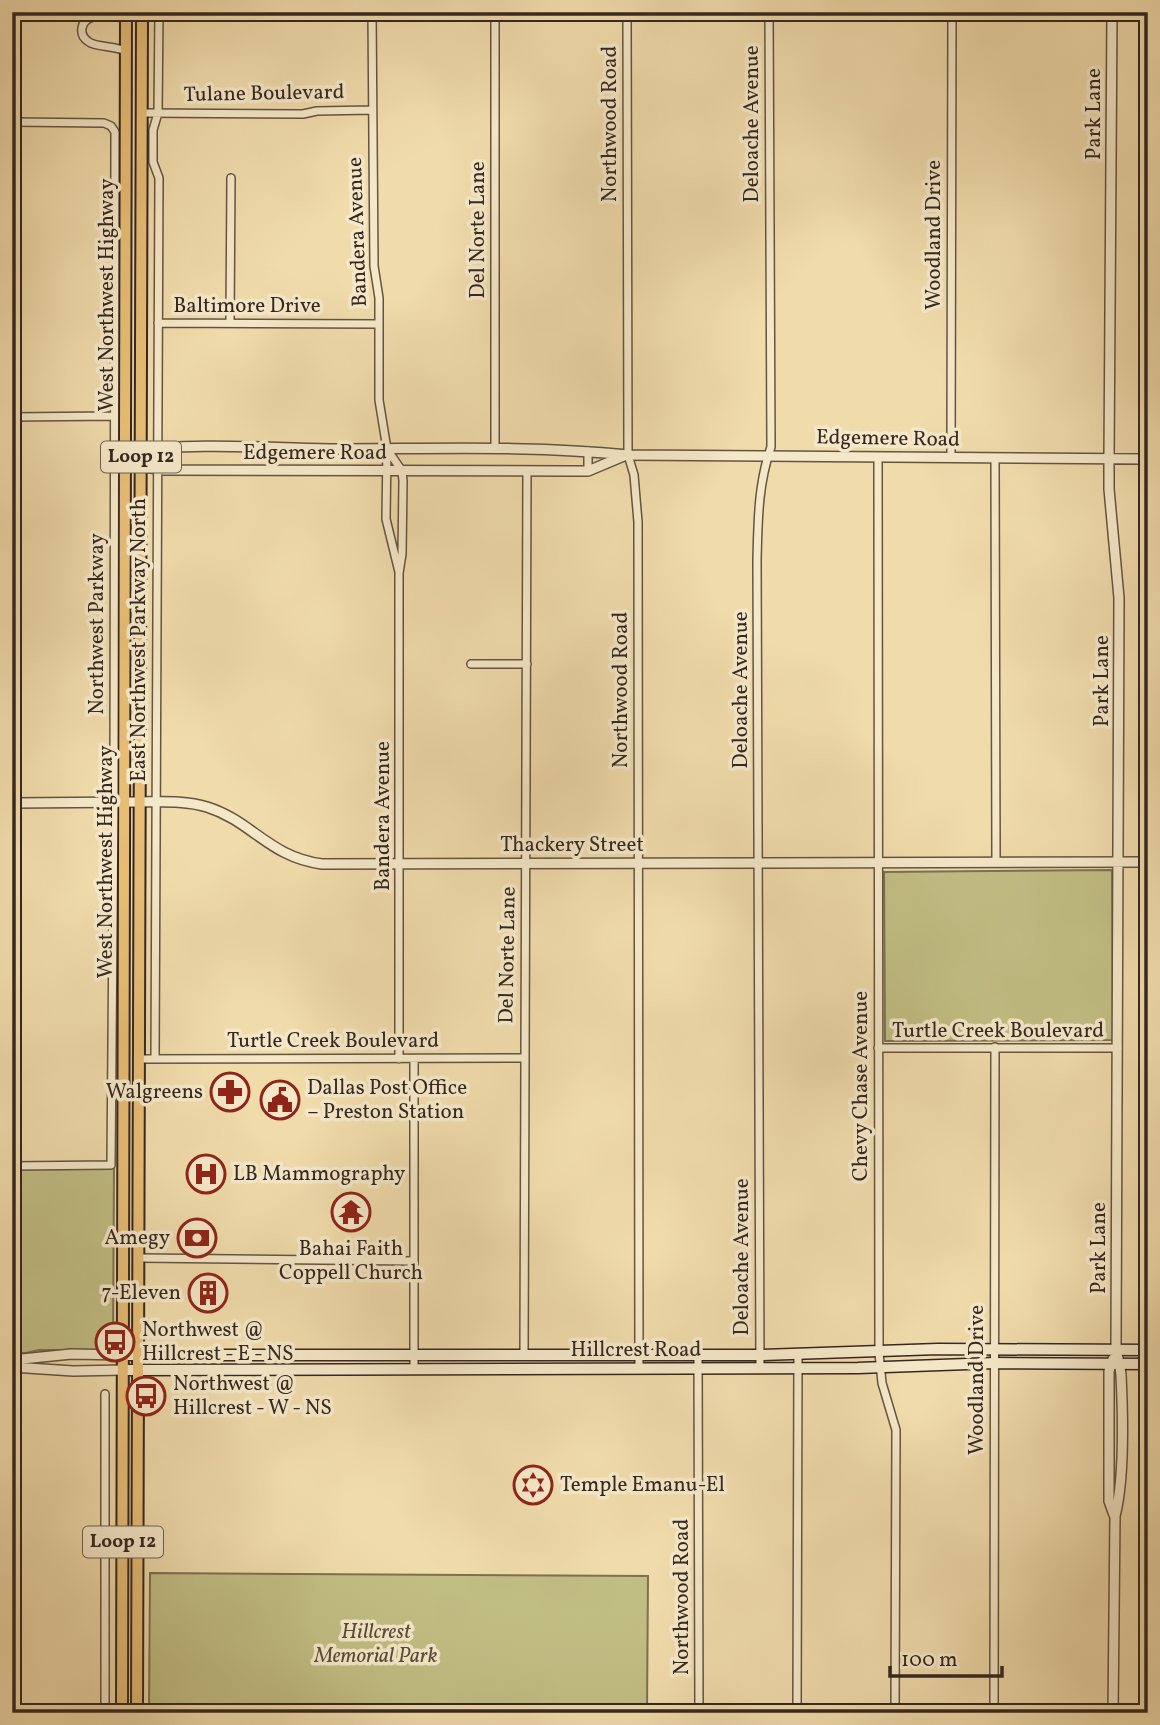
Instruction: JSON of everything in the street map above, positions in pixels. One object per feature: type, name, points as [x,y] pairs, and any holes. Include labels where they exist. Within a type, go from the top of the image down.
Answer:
[{"type":"main road","name":"West Northwest Highway","points":[[137,1713],[142,12]]},
{"type":"main road","name":"West Northwest Highway","points":[[122,1713],[125,1355],[120,802],[125,458],[126,15]]},
{"type":"main road","points":[[126,15],[136,25],[136,96],[142,112]]},
{"type":"main road","points":[[124,1059],[141,1059]]},
{"type":"main road","name":"Hillcrest Road","points":[[125,1355],[760,1355],[995,1349],[1148,1350]]},
{"type":"main road","points":[[521,1355],[521,1369]]},
{"type":"main road","points":[[250,1356],[250,1370]]},
{"type":"main road","points":[[338,1356],[339,1371]]},
{"type":"main road","name":"Hillcrest Road","points":[[124,1370],[798,1369],[995,1363],[1148,1364]]},
{"type":"street","name":"East Northwest Parkway North","points":[[155,1059],[159,178],[153,162],[153,130],[158,113],[159,12]]},
{"type":"street","name":"Bandera Avenue","points":[[372,12],[373,266],[379,298],[379,400],[387,449],[386,519],[399,573]]},
{"type":"street","name":"Del Norte Lane","points":[[495,12],[495,449]]},
{"type":"street","name":"Northwood Road","points":[[627,12],[628,455],[634,475],[638,522],[639,1369]]},
{"type":"street","name":"Deloache Avenue","points":[[760,1369],[758,510],[771,447],[769,12]]},
{"type":"street","name":"Woodland Drive","points":[[951,458],[952,12]]},
{"type":"street","name":"Park Lane","points":[[1112,12],[1109,489],[1119,577],[1120,862],[1115,1364],[1121,1443],[1119,1502],[1115,1516],[1113,1713]]},
{"type":"street","points":[[126,15],[94,16],[86,20],[82,28],[84,37],[90,44],[114,46],[126,51]]},
{"type":"street","name":"Tulane Boulevard","points":[[142,112],[303,114],[317,111],[372,110]]},
{"type":"street","name":"Northwest Parkway","points":[[12,122],[104,123],[111,126],[115,132],[113,416],[120,802],[111,1165],[12,1166]]},
{"type":"street","points":[[230,323],[231,178]]},
{"type":"street","name":"Baltimore Drive","points":[[158,323],[379,324]]},
{"type":"street","points":[[12,417],[113,416]]},
{"type":"street","name":"Edgemere Road","points":[[125,458],[141,450],[156,448],[495,449],[588,451],[628,455],[1148,459]]},
{"type":"street","name":"Bandera Avenue","points":[[387,449],[402,471],[402,554],[399,573],[399,1059]]},
{"type":"street","points":[[588,451],[588,471]]},
{"type":"street","name":"Edgemere Road","points":[[125,458],[141,467],[156,469],[588,471],[628,455]]},
{"type":"street","name":"Chevy Chase Avenue","points":[[878,457],[879,1353],[881,1383],[896,1430],[895,1713]]},
{"type":"street","points":[[995,458],[996,862]]},
{"type":"street","name":"Del Norte Lane","points":[[521,1355],[527,862],[527,471]]},
{"type":"street","points":[[471,664],[527,664]]},
{"type":"street","name":"Thackery Street","points":[[12,803],[189,803],[218,811],[277,850],[301,860],[322,864],[1148,862]]},
{"type":"street","name":"Woodland Drive","points":[[994,1713],[995,1047]]},
{"type":"street","name":"Turtle Creek Boulevard","points":[[878,1048],[1118,1048]]},
{"type":"street","name":"Turtle Creek Boulevard","points":[[141,1059],[524,1058]]},
{"type":"street","points":[[414,1059],[414,1370]]},
{"type":"street","points":[[140,1258],[413,1261]]},
{"type":"street","points":[[12,1360],[71,1354],[125,1355]]},
{"type":"street","points":[[797,1713],[798,1354]]},
{"type":"street","name":"Northwood Road","points":[[698,1355],[699,1713]]},
{"type":"street","points":[[12,1367],[73,1371],[124,1370]]},
{"type":"street","points":[[105,1394],[105,1713]]},
{"type":"green space","points":[[1112,870],[1113,1040],[885,1041],[884,872]]},
{"type":"green space","points":[[114,1168],[113,1350],[39,1350],[12,1353],[12,1169]]},
{"type":"green space","name":"Hillcrest Memorial Park","points":[[150,1573],[648,1576],[647,1713],[149,1713]]},
{"type":"place","name":"Walgreens","points":[[230,1092]]},
{"type":"place","name":"Dallas Post Office – Preston Station","points":[[280,1100]]},
{"type":"place","name":"LB Mammography","points":[[206,1174]]},
{"type":"place","name":"Bahai Faith Coppell Church","points":[[351,1212]]},
{"type":"place","name":"Amegy","points":[[197,1238]]},
{"type":"place","name":"7-Eleven","points":[[208,1293]]},
{"type":"place","name":"Northwest @ Hillcrest - E - NS","points":[[115,1342]]},
{"type":"place","name":"Northwest @ Hillcrest - W - NS","points":[[146,1396]]},
{"type":"place","name":"Temple Emanu-El","points":[[533,1485]]}]
